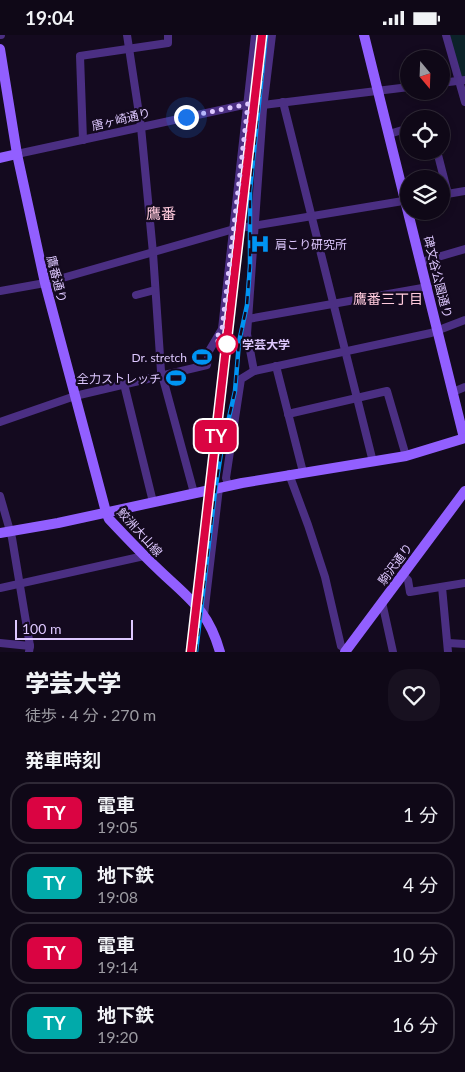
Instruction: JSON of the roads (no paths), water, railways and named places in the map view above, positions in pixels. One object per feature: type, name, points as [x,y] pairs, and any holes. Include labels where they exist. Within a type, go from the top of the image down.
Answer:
[{"type":"street","points":[[127,35],[141,127],[162,375],[194,493]]},
{"type":"street","points":[[83,140],[80,56],[168,43],[168,35]]},
{"type":"street","points":[[0,422],[75,396],[207,365],[209,351],[222,329],[255,35]]},
{"type":"street","points":[[254,371],[246,335],[263,105],[272,35]]},
{"type":"street","name":"碑文谷公園通り","points":[[364,35],[400,175]]},
{"type":"street","points":[[446,35],[462,80],[465,102]]},
{"type":"street","name":"鷹番通り","points":[[0,49],[17,154],[45,283],[106,512]]},
{"type":"street","name":"唐ヶ崎通り","points":[[17,154],[248,104],[263,105],[400,88]]},
{"type":"street","points":[[283,102],[373,462]]},
{"type":"street","points":[[389,134],[400,131]]},
{"type":"street","points":[[1,158],[17,154]]},
{"type":"street","points":[[450,193],[465,191]]},
{"type":"street","points":[[0,291],[45,283],[254,224],[311,217],[400,202]]},
{"type":"street","name":"碑文谷公園通り","points":[[411,220],[465,438]]},
{"type":"street","points":[[421,262],[465,249]]},
{"type":"street","points":[[248,319],[428,287]]},
{"type":"street","points":[[136,295],[155,290]]},
{"type":"street","points":[[204,615],[241,379],[254,371],[438,330],[465,320]]},
{"type":"street","points":[[276,366],[303,472]]},
{"type":"street","points":[[124,384],[153,502]]},
{"type":"street","points":[[453,392],[465,387]]},
{"type":"street","points":[[288,414],[387,391],[406,455]]},
{"type":"street","points":[[106,512],[289,474],[373,462],[406,455],[465,438]]},
{"type":"street","points":[[289,474],[325,577],[341,646],[346,651]]},
{"type":"street","name":"駒沢通り","points":[[346,651],[464,494]]},
{"type":"street","points":[[0,496],[5,532],[12,538],[29,649],[0,643]]},
{"type":"street","name":"鮫洲大山線","points":[[5,532],[106,512],[109,519],[144,556],[179,587],[204,615],[216,638],[220,652]]},
{"type":"street","points":[[0,588],[144,556]]},
{"type":"street","points":[[403,575],[408,580],[410,592],[465,583]]},
{"type":"street","points":[[442,587],[448,652]]},
{"type":"street","points":[[382,602],[393,652]]},
{"type":"street","points":[[448,643],[465,644]]},
{"type":"railway","points":[[196,652],[215,492],[221,453],[235,391],[239,342],[247,305],[250,267],[250,191],[266,35]]},
{"type":"railway","points":[[213,461],[244,195]]},
{"type":"train","name":"TY","points":[[191,652],[262,35]]},
{"type":"place","name":"肩こり研究所","points":[[260,244]]},
{"type":"place","name":"学芸大学","points":[[227,344]]},
{"type":"place","name":"Dr. stretch","points":[[202,357]]},
{"type":"place","name":"全力ストレッチ","points":[[176,378]]},
{"type":"district","name":"鷹番","points":[[161,213]]},
{"type":"district","name":"鷹番三丁目","points":[[388,298]]}]
